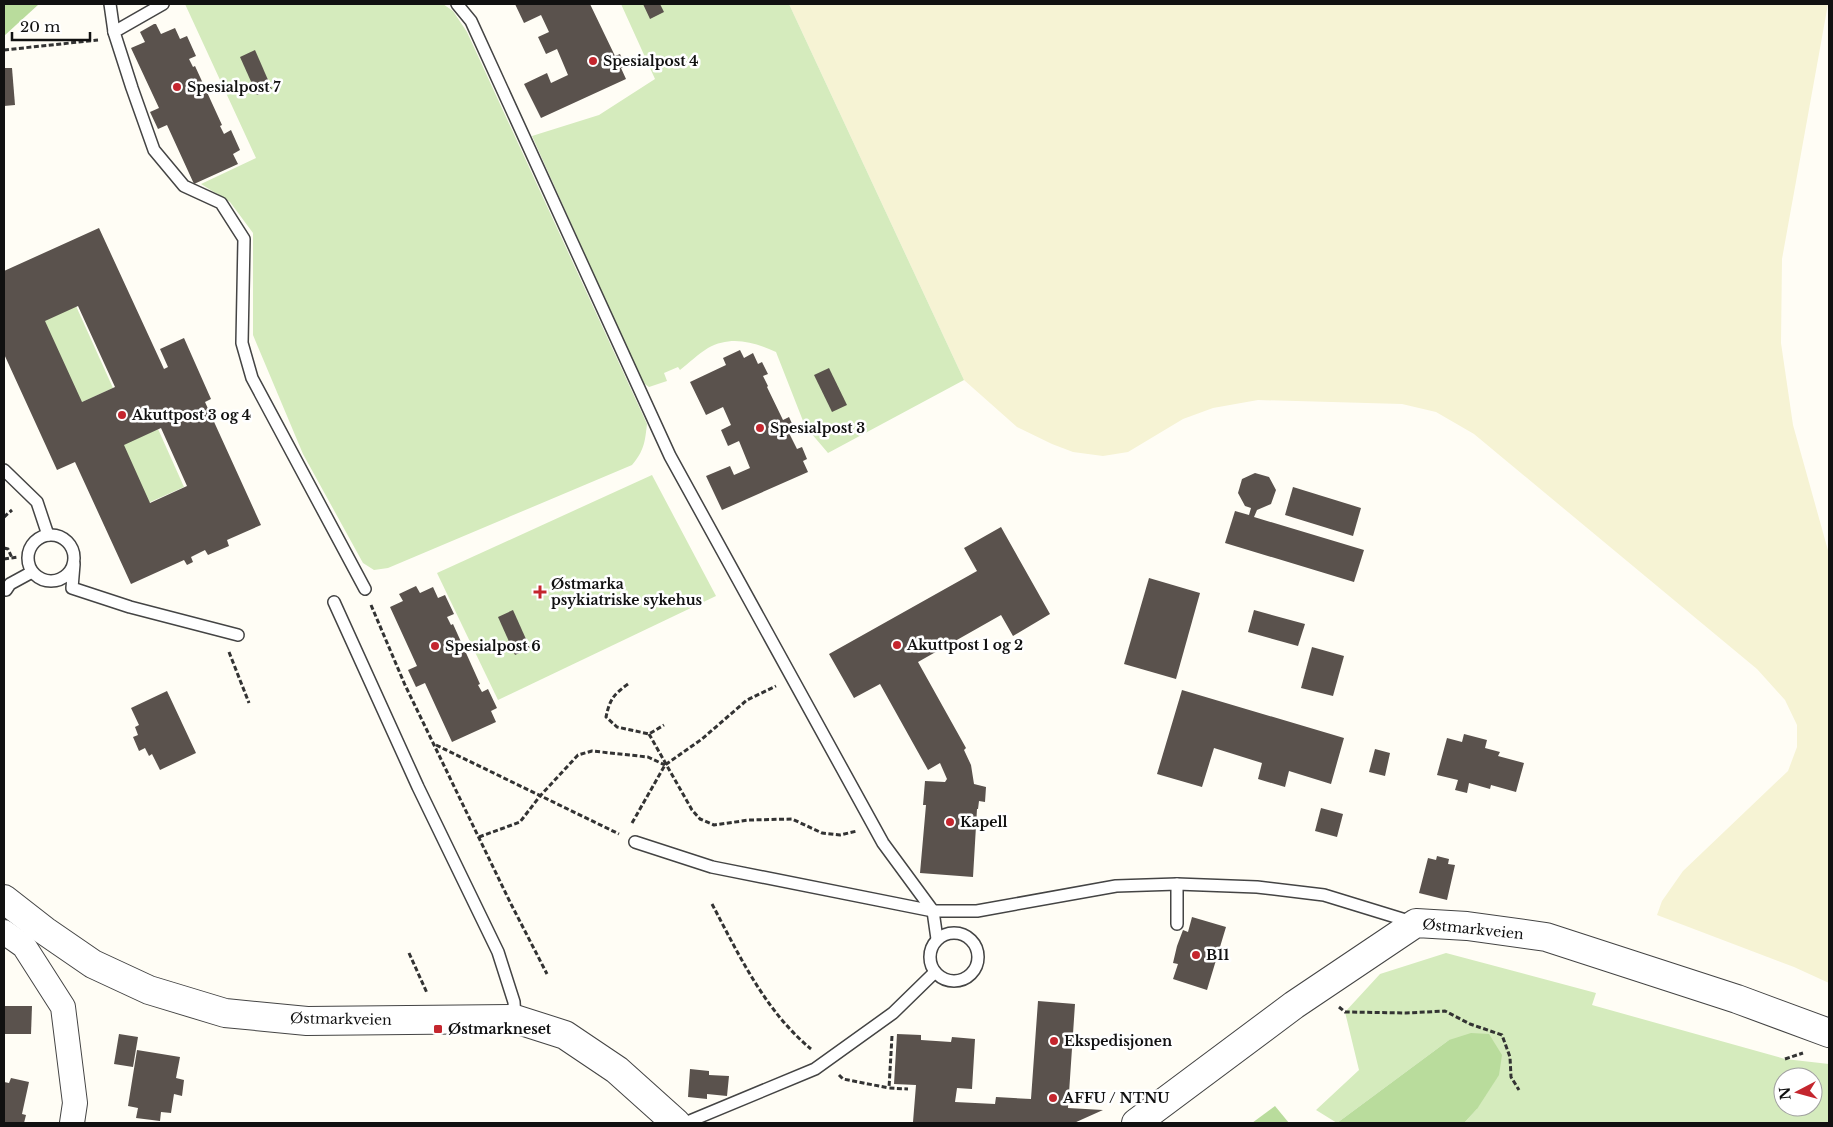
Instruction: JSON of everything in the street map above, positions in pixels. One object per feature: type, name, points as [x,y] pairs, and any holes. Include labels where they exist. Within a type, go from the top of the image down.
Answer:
[{"type":"street","name":"Østmarkveien","points":[[4,899],[45,931],[94,964],[149,990],[226,1013],[306,1021],[515,1019],[565,1035],[617,1070],[676,1123]]},
{"type":"street","name":"Østmarkveien","points":[[1136,1123],[1294,1005],[1416,923],[1467,926],[1546,937],[1737,999],[1829,1033]]},
{"type":"street","points":[[4,932],[24,946],[63,1007],[75,1103],[72,1123]]},
{"type":"lane","points":[[110,4],[115,36],[154,150],[184,186],[221,203],[244,239],[242,343],[252,378],[365,589]]},
{"type":"lane","points":[[115,36],[163,4]]},
{"type":"lane","points":[[462,5],[670,456],[883,843],[933,911],[937,938],[929,953],[934,973],[949,981],[957,982],[965,979],[976,967],[978,951],[974,943],[961,934],[953,932],[937,938]]},
{"type":"lane","points":[[4,470],[37,502],[48,535]]},
{"type":"lane","points":[[74,564],[66,576],[52,582],[38,577],[32,572],[28,561],[30,547],[41,537],[48,535],[56,535],[69,542],[73,549],[74,564],[72,588],[130,607],[238,635]]},
{"type":"lane","points":[[6,590],[10,584],[32,572]]},
{"type":"lane","points":[[334,602],[418,787],[498,952],[514,1002],[515,1019]]},
{"type":"lane","points":[[630,839],[712,867],[933,911],[977,912],[1116,886],[1177,884],[1257,887],[1324,895],[1416,923]]},
{"type":"lane","points":[[1177,884],[1177,924]]},
{"type":"lane","points":[[685,1123],[816,1069],[893,1013],[934,973]]},
{"type":"path","points":[[4,50],[115,36]]},
{"type":"path","points":[[4,517],[12,510]]},
{"type":"path","points":[[4,548],[8,549],[12,558]]},
{"type":"path","points":[[365,589],[405,685],[547,974]]},
{"type":"path","points":[[228,650],[249,703]]},
{"type":"path","points":[[435,745],[630,839],[665,764],[702,739],[747,700],[793,678]]},
{"type":"path","points":[[628,684],[616,692],[610,702],[606,717],[617,727],[649,734],[664,725]]},
{"type":"path","points":[[649,734],[692,810],[700,819],[714,825],[749,820],[792,819],[822,833],[840,835],[874,827]]},
{"type":"path","points":[[479,837],[520,822],[540,796],[578,755],[592,751],[648,757],[665,764]]},
{"type":"path","points":[[712,904],[747,972],[794,1035],[843,1079],[888,1088],[908,1088]]},
{"type":"path","points":[[409,952],[426,989],[428,1000]]},
{"type":"path","points":[[1339,1006],[1345,1012],[1406,1013],[1445,1011],[1470,1024],[1502,1035],[1510,1057],[1511,1077],[1519,1090]]},
{"type":"path","points":[[888,1088],[893,1013]]},
{"type":"path","points":[[1784,1059],[1808,1051]]},
{"type":"shaded area","points":[[789,4],[1828,4],[1782,259],[1781,343],[1793,425],[1829,554],[1829,983],[1794,967],[1657,915],[1662,901],[1683,871],[1788,771],[1797,747],[1797,725],[1785,700],[1757,669],[1474,434],[1436,412],[1402,404],[1258,400],[1213,408],[1183,419],[1128,452],[1103,456],[1073,452],[1017,427],[964,380]]},
{"type":"green space","points":[[4,4],[39,4],[4,36]]},
{"type":"green space","points":[[185,4],[443,4],[453,11],[467,32],[647,424],[643,446],[632,465],[388,568],[374,570],[363,563],[303,454],[253,335],[253,233],[230,202],[201,184],[256,158]]},
{"type":"green space","points":[[621,4],[789,4],[964,380],[828,453],[805,426],[776,352],[768,348],[742,341],[717,344],[704,350],[680,370],[678,367],[664,373],[667,381],[649,387],[642,382],[532,136],[599,115],[655,79]]},
{"type":"green space","points":[[76,306],[113,388],[80,403],[42,321]]},
{"type":"green space","points":[[158,429],[184,487],[148,503],[122,445]]},
{"type":"green space","points":[[652,475],[716,596],[498,700],[437,573]]},
{"type":"green space","points":[[1446,953],[1596,993],[1592,1005],[1785,1059],[1829,1064],[1829,1123],[1464,1123],[1477,1109],[1449,1040],[1337,1123],[1316,1110],[1359,1070],[1345,1012],[1380,974]]},
{"type":"green space","points":[[1471,1033],[1489,1034],[1502,1055],[1499,1075],[1477,1109],[1464,1123],[1337,1123],[1449,1040]]},
{"type":"green space","points":[[1275,1106],[1289,1123],[1252,1123]]},
{"type":"building","name":"Spesialpost 4","points":[[515,4],[590,4],[615,56],[620,54],[625,66],[621,68],[626,79],[541,118],[524,84],[547,73],[551,83],[568,75],[557,49],[546,54],[538,37],[549,32],[541,15],[524,23]]},
{"type":"building","points":[[643,4],[660,4],[664,12],[650,19]]},
{"type":"building","name":"Spesialpost 7","points":[[156,24],[161,34],[175,28],[180,39],[187,36],[196,56],[189,59],[193,67],[195,66],[222,125],[220,126],[224,134],[231,130],[240,150],[233,154],[238,164],[194,184],[167,125],[158,129],[150,112],[159,108],[131,48],[145,42],[140,32]]},
{"type":"building","points":[[255,50],[272,89],[257,95],[240,57]]},
{"type":"building","points":[[4,68],[12,68],[15,105],[4,106]]},
{"type":"building","name":"Akuttpost 3 og 4","points":[[99,228],[164,369],[168,367],[160,349],[184,338],[211,399],[205,402],[261,525],[227,540],[229,546],[208,555],[205,550],[191,557],[193,562],[187,565],[184,560],[131,584],[75,462],[57,470],[4,354],[4,271]],"holes":[[[78,306],[115,387],[82,402],[45,321]],[[161,428],[187,486],[150,503],[124,445]]]},
{"type":"building","name":"Spesialpost 3","points":[[740,350],[744,358],[753,353],[758,364],[762,362],[768,374],[763,376],[767,387],[783,420],[789,417],[795,430],[789,433],[797,449],[802,447],[807,459],[803,461],[808,472],[722,510],[706,476],[730,466],[734,475],[750,468],[739,441],[728,446],[721,430],[731,425],[723,407],[706,415],[690,382],[726,365],[723,358]]},
{"type":"building","points":[[829,368],[847,405],[832,412],[814,375]]},
{"type":"building","points":[[1255,473],[1269,477],[1276,490],[1271,504],[1257,510],[1254,517],[1364,550],[1354,582],[1225,543],[1235,511],[1249,515],[1251,508],[1245,506],[1238,493],[1242,479]]},
{"type":"building","points":[[1293,487],[1361,508],[1353,536],[1285,515]]},
{"type":"building","name":"Akuttpost 1 og 2","points":[[1001,527],[1050,614],[1013,636],[1001,615],[918,662],[966,748],[964,750],[971,765],[974,784],[986,787],[985,802],[979,801],[977,809],[973,877],[920,873],[926,805],[923,805],[925,781],[945,782],[947,779],[940,763],[928,770],[880,684],[854,698],[829,654],[977,571],[964,548]]},
{"type":"building","points":[[1149,578],[1200,593],[1176,679],[1124,664]]},
{"type":"building","name":"Spesialpost 6","points":[[416,586],[420,593],[433,587],[438,598],[445,595],[454,614],[447,617],[451,625],[453,624],[480,684],[478,685],[482,692],[488,689],[497,708],[491,711],[496,722],[452,742],[425,683],[416,687],[408,670],[417,666],[390,607],[403,601],[399,594]]},
{"type":"building","points":[[513,610],[530,648],[515,655],[498,617]]},
{"type":"building","points":[[1254,610],[1305,624],[1298,646],[1248,632]]},
{"type":"building","points":[[1312,647],[1344,656],[1333,696],[1301,688]]},
{"type":"building","points":[[1182,690],[1344,738],[1331,784],[1289,771],[1285,787],[1258,779],[1262,763],[1214,748],[1202,787],[1157,774]]},
{"type":"building","points":[[167,691],[196,753],[160,770],[152,754],[149,756],[145,748],[139,751],[133,737],[138,735],[135,727],[139,725],[131,708]]},
{"type":"building","points":[[1464,734],[1487,740],[1485,748],[1500,752],[1498,756],[1524,763],[1516,792],[1491,785],[1490,789],[1469,783],[1467,793],[1455,790],[1458,780],[1437,775],[1447,738],[1462,742]]},
{"type":"building","points":[[1375,749],[1390,753],[1385,776],[1369,772]]},
{"type":"building","points":[[1321,808],[1343,814],[1337,837],[1315,831]]},
{"type":"building","points":[[1437,856],[1449,859],[1448,864],[1455,865],[1447,900],[1419,893],[1428,858],[1436,860]]},
{"type":"building","name":"B11","points":[[1192,917],[1226,927],[1207,990],[1173,979],[1178,964],[1173,963],[1177,946],[1183,930],[1188,932]]},
{"type":"building","name":"Ekspedisjonen","points":[[1038,1001],[1075,1004],[1068,1108],[1103,1110],[1074,1123],[913,1122],[916,1085],[894,1084],[897,1034],[921,1035],[921,1040],[951,1042],[952,1037],[975,1039],[972,1089],[957,1088],[955,1102],[995,1104],[996,1097],[1031,1099]]},
{"type":"building","points":[[5,1006],[32,1006],[31,1034],[5,1034]]},
{"type":"building","points":[[119,1034],[138,1037],[133,1067],[114,1064]]},
{"type":"building","points":[[137,1050],[180,1057],[176,1078],[184,1080],[182,1096],[174,1094],[171,1113],[161,1112],[160,1121],[136,1118],[138,1108],[128,1106]]},
{"type":"building","points":[[690,1069],[709,1071],[709,1075],[729,1076],[727,1096],[707,1094],[707,1099],[688,1097]]},
{"type":"building","points":[[11,1078],[29,1082],[22,1114],[26,1115],[24,1123],[4,1123],[4,1082],[9,1083]]},
{"type":"place","name":"Spesialpost 4","points":[[593,61]]},
{"type":"place","name":"Spesialpost 7","points":[[177,87]]},
{"type":"place","name":"Akuttpost 3 og 4","points":[[122,415]]},
{"type":"place","name":"Spesialpost 3","points":[[760,428]]},
{"type":"place","name":"Østmarka psykiatriske sykehus","points":[[540,592]]},
{"type":"place","name":"Akuttpost 1 og 2","points":[[897,645]]},
{"type":"place","name":"Spesialpost 6","points":[[435,646]]},
{"type":"place","name":"Kapell","points":[[950,822]]},
{"type":"place","name":"B11","points":[[1196,955]]},
{"type":"place","name":"Østmarkneset","points":[[438,1029]]},
{"type":"place","name":"Ekspedisjonen","points":[[1054,1041]]},
{"type":"place","name":"AFFU / NTNU","points":[[1053,1098]]}]
